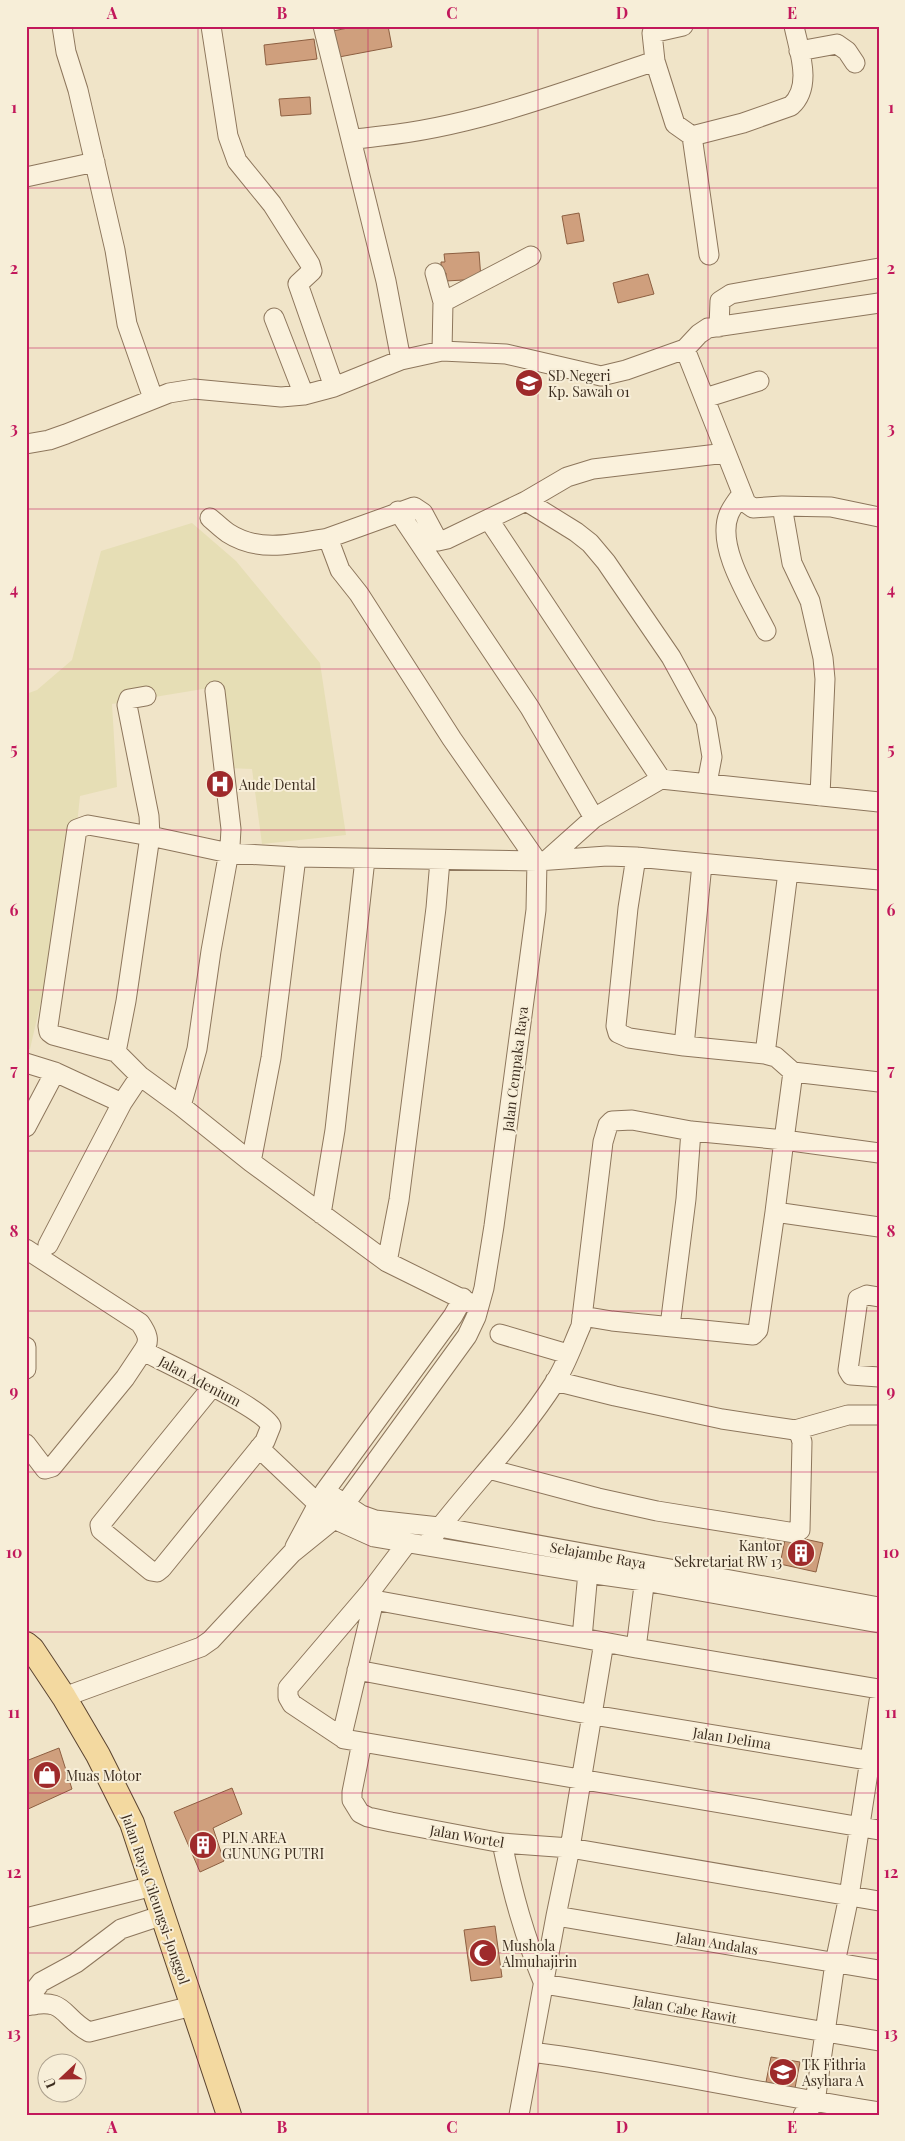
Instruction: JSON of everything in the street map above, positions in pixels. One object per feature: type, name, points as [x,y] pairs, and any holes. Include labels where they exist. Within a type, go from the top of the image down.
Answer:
[{"type":"main road","name":"Jalan Raya Cileungsi-Jonggol","points":[[28,1649],[64,1697],[98,1755],[132,1823],[229,2115]]},
{"type":"street","points":[[62,26],[66,52],[78,90],[115,250],[127,324],[153,398]]},
{"type":"street","points":[[211,26],[230,144],[237,161],[272,204],[310,264],[312,271],[298,284],[334,388]]},
{"type":"street","points":[[323,26],[386,281],[401,360]]},
{"type":"street","points":[[683,26],[651,29],[655,61],[675,124],[692,136],[710,255]]},
{"type":"street","points":[[692,136],[743,123],[791,106],[799,96],[804,74],[794,26]]},
{"type":"street","points":[[799,51],[837,44],[847,51],[855,63]]},
{"type":"street","points":[[351,139],[416,132],[455,124],[540,101],[655,61]]},
{"type":"street","points":[[26,176],[95,162]]},
{"type":"street","points":[[442,302],[531,256]]},
{"type":"street","points":[[719,327],[720,302],[731,294],[879,268]]},
{"type":"street","points":[[435,273],[442,302],[442,351]]},
{"type":"street","points":[[26,444],[49,440],[66,434],[153,398],[194,389],[281,397],[304,395],[334,388],[401,360],[442,351],[506,354],[601,376],[626,370],[685,349],[704,330],[878,307]]},
{"type":"street","points":[[274,318],[304,395]]},
{"type":"street","points":[[685,349],[746,503],[753,508],[782,506],[831,507],[879,517]]},
{"type":"street","points":[[704,398],[759,381]]},
{"type":"street","points":[[210,518],[228,533],[262,546],[284,545],[328,538],[398,511],[414,507],[420,509],[438,541],[447,539],[489,520],[567,477],[593,468],[726,453]]},
{"type":"street","points":[[742,494],[728,515],[726,532],[728,552],[766,631]]},
{"type":"street","points":[[526,501],[576,532],[590,543],[606,562],[670,656],[706,721],[712,757],[708,783]]},
{"type":"street","points":[[782,506],[792,563],[810,602],[823,658],[825,679],[820,796]]},
{"type":"street","points":[[398,511],[530,708],[594,818]]},
{"type":"street","points":[[489,520],[661,779]]},
{"type":"street","points":[[328,538],[346,579],[359,594],[452,739],[542,860]]},
{"type":"street","points":[[181,1106],[197,1049],[211,951],[230,842],[215,691]]},
{"type":"street","points":[[48,1245],[131,1091],[116,1052],[126,1000],[150,828],[126,705],[130,699],[146,696]]},
{"type":"street","points":[[542,860],[594,818],[661,779],[879,802]]},
{"type":"street","points":[[116,1052],[53,1035],[49,1032],[48,1026],[77,829],[88,825],[150,828],[230,842],[296,857],[440,860],[542,860],[607,856],[636,857],[879,880]]},
{"type":"street","points":[[251,1162],[271,1058],[296,857]]},
{"type":"street","points":[[636,857],[628,908],[616,1026],[618,1032],[629,1038],[684,1046],[765,1054],[776,1058],[793,1072],[879,1082]]},
{"type":"street","points":[[321,1214],[336,1130],[365,859]]},
{"type":"street","points":[[387,1262],[399,1200],[436,908],[440,860]]},
{"type":"street","name":"Jalan Cempaka Raya","points":[[467,1312],[486,1276],[505,1150],[542,860]]},
{"type":"street","points":[[684,1046],[702,864]]},
{"type":"street","points":[[765,1054],[788,872]]},
{"type":"street","points":[[26,1063],[181,1106],[251,1162],[387,1262],[467,1312]]},
{"type":"street","points":[[26,1127],[55,1072]]},
{"type":"street","points":[[500,1334],[576,1334],[612,1321],[750,1335],[757,1332],[793,1072]]},
{"type":"street","points":[[427,1544],[537,1408],[555,1381],[576,1334],[603,1142],[608,1125],[612,1121],[632,1120],[691,1131],[784,1140],[879,1153]]},
{"type":"street","points":[[670,1326],[686,1199],[691,1131]]},
{"type":"street","points":[[775,1212],[879,1226]]},
{"type":"street","name":"Jalan Adenium","points":[[26,1249],[140,1324],[148,1337],[148,1344],[143,1351],[266,1418],[270,1429],[259,1448]]},
{"type":"street","points":[[879,1297],[866,1295],[858,1299],[848,1370],[851,1375],[879,1377]]},
{"type":"street","points":[[292,1552],[321,1498],[467,1312]]},
{"type":"street","points":[[64,1697],[207,1644],[292,1552],[339,1512],[461,1344],[467,1312]]},
{"type":"street","points":[[26,1347],[26,1369]]},
{"type":"street","points":[[26,1444],[46,1469],[52,1467],[125,1378],[143,1351]]},
{"type":"street","points":[[555,1381],[649,1404],[722,1419],[796,1430],[848,1415],[879,1415]]},
{"type":"street","points":[[212,1387],[103,1521],[100,1525],[102,1530],[151,1571],[157,1572],[259,1448]]},
{"type":"street","points":[[489,1469],[598,1498],[657,1511],[795,1533],[800,1527],[802,1442],[796,1430]]},
{"type":"street","name":"Selajambe Raya","points":[[259,1448],[294,1479],[339,1512],[361,1515],[375,1520],[439,1528],[589,1554],[645,1572],[879,1607]]},
{"type":"street","points":[[339,1512],[374,1537],[427,1544],[588,1573],[645,1572],[879,1622]]},
{"type":"street","points":[[408,1543],[372,1596],[288,1688],[288,1697],[292,1704],[343,1738],[581,1781],[879,1830]]},
{"type":"street","points":[[582,1638],[589,1554]]},
{"type":"street","points":[[636,1648],[645,1572]]},
{"type":"street","points":[[372,1596],[636,1648],[879,1689]]},
{"type":"street","points":[[343,1738],[372,1596]]},
{"type":"street","points":[[519,2115],[570,1848],[604,1642]]},
{"type":"street","name":"Jalan Delima","points":[[357,1670],[593,1715],[874,1762]]},
{"type":"street","points":[[809,2108],[826,2032],[835,1963],[849,1896],[859,1826],[874,1762],[879,1701]]},
{"type":"street","name":"Jalan Wortel","points":[[362,1742],[352,1800],[360,1813],[368,1817],[502,1843],[570,1848],[879,1901]]},
{"type":"street","points":[[502,1843],[514,1901],[526,1941],[544,1984]]},
{"type":"street","points":[[26,1918],[153,1886]]},
{"type":"street","points":[[163,1915],[122,1929],[76,1963],[41,1982],[34,1991],[30,2006],[49,2003],[58,2006],[89,2032],[192,2006]]},
{"type":"street","name":"Jalan Andalas","points":[[556,1916],[879,1970]]},
{"type":"street","name":"Jalan Cabe Rawit","points":[[544,1984],[879,2042]]},
{"type":"street","points":[[532,2052],[590,2059],[809,2108],[879,2112]]},
{"type":"shaded area","points":[[192,523],[236,561],[320,663],[346,835],[262,844],[252,769],[227,768],[215,687],[112,704],[117,787],[80,796],[73,863],[30,1049],[26,1048],[26,694],[37,690],[72,660],[101,551]]},
{"type":"building","points":[[358,26],[388,26],[392,47],[339,57],[333,31]]},
{"type":"building","points":[[314,39],[317,59],[266,65],[264,45]]},
{"type":"building","points":[[310,97],[311,114],[281,116],[279,99]]},
{"type":"building","points":[[579,213],[584,241],[567,244],[562,216]]},
{"type":"building","points":[[479,252],[481,279],[446,281],[446,273],[441,273],[441,262],[445,262],[444,254]]},
{"type":"building","points":[[648,274],[654,294],[618,303],[613,283]]},
{"type":"building","name":"Kantor Sekretariat RW 13","points":[[786,1535],[823,1543],[816,1572],[780,1564]]},
{"type":"building","name":"Muas Motor","points":[[59,1748],[72,1789],[26,1810],[26,1761]]},
{"type":"building","name":"PLN AREA GUNUNG PUTRI","points":[[232,1788],[242,1814],[213,1828],[224,1861],[200,1872],[174,1812]]},
{"type":"building","name":"Mushola Almuhajirin","points":[[495,1926],[502,1977],[471,1981],[464,1930]]},
{"type":"building","name":"TK Fithria Asyhara A","points":[[771,2057],[800,2062],[795,2088],[766,2082]]},
{"type":"place","name":"SD Negeri Kp. Sawah 01","points":[[529,383]]},
{"type":"place","name":"Aude Dental","points":[[220,784]]},
{"type":"place","name":"Kantor Sekretariat RW 13","points":[[801,1553]]},
{"type":"place","name":"Muas Motor","points":[[47,1775]]},
{"type":"place","name":"PLN AREA GUNUNG PUTRI","points":[[203,1845]]},
{"type":"place","name":"Mushola Almuhajirin","points":[[483,1953]]},
{"type":"place","name":"TK Fithria Asyhara A","points":[[783,2072]]}]
